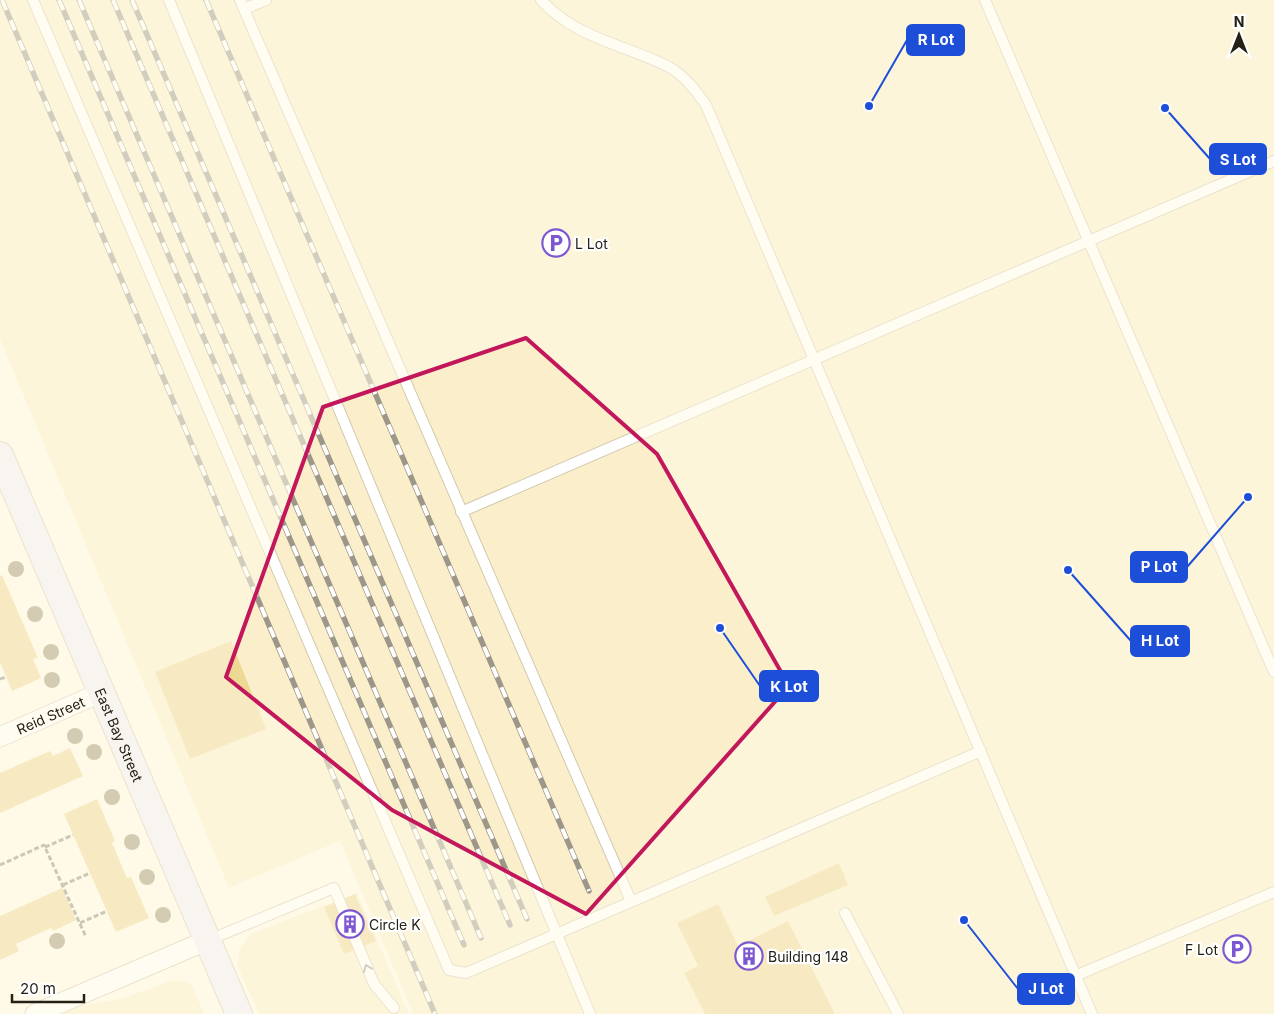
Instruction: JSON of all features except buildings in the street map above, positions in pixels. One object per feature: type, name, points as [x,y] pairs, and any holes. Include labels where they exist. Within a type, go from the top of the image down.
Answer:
[{"type":"main road","name":"East Bay Street","points":[[0,455],[239,1014]]},
{"type":"street","name":"Reid Street","points":[[0,737],[102,692]]},
{"type":"street","points":[[35,1014],[208,940]]},
{"type":"lane","points":[[33,0],[449,970],[466,973],[981,751]]},
{"type":"lane","points":[[169,0],[590,1014]]},
{"type":"lane","points":[[266,0],[242,5],[631,901]]},
{"type":"lane","points":[[541,0],[552,12],[577,30],[670,68],[690,83],[706,105],[1092,1014]]},
{"type":"lane","points":[[985,0],[1274,672]]},
{"type":"lane","points":[[461,512],[1274,161]]},
{"type":"lane","points":[[208,940],[334,888],[374,984],[394,1008]]},
{"type":"lane","points":[[1076,976],[1274,892]]},
{"type":"lane","points":[[845,913],[898,1014]]},
{"type":"path","points":[[0,679],[6,677]]},
{"type":"path","points":[[0,865],[44,845],[45,847],[73,835]]},
{"type":"path","points":[[45,847],[86,937]]},
{"type":"path","points":[[63,885],[90,873]]},
{"type":"path","points":[[80,923],[107,911]]},
{"type":"highlighted area","points":[[526,338],[657,454],[789,686],[586,914],[392,810],[226,677],[323,407]]},
{"type":"shaded area","points":[[0,0],[1274,0],[1274,1014],[413,1014],[340,841],[229,888],[0,339]]},
{"type":"shaded area","points":[[357,893],[409,1014],[259,1014],[237,965],[240,949],[250,934]]},
{"type":"shaded area","points":[[173,980],[183,981],[192,985],[204,1014],[62,1014],[80,1006],[124,998]]},
{"type":"railway","points":[[2,0],[435,1014]]},
{"type":"railway","points":[[59,0],[464,945]]},
{"type":"railway","points":[[79,0],[481,938]]},
{"type":"railway","points":[[113,0],[510,925]]},
{"type":"railway","points":[[132,0],[527,919]]},
{"type":"railway","points":[[206,0],[589,891]]},
{"type":"place","name":"R Lot","points":[[869,106]]},
{"type":"place","name":"S Lot","points":[[1165,108]]},
{"type":"place","name":"L Lot","points":[[556,243]]},
{"type":"place","name":"P Lot","points":[[1248,497]]},
{"type":"place","name":"H Lot","points":[[1068,570]]},
{"type":"place","name":"K Lot","points":[[720,628]]},
{"type":"place","name":"J Lot","points":[[964,920]]},
{"type":"place","name":"Circle K","points":[[350,924]]},
{"type":"place","name":"F Lot","points":[[1237,949]]},
{"type":"place","name":"Building 148","points":[[749,956]]}]
